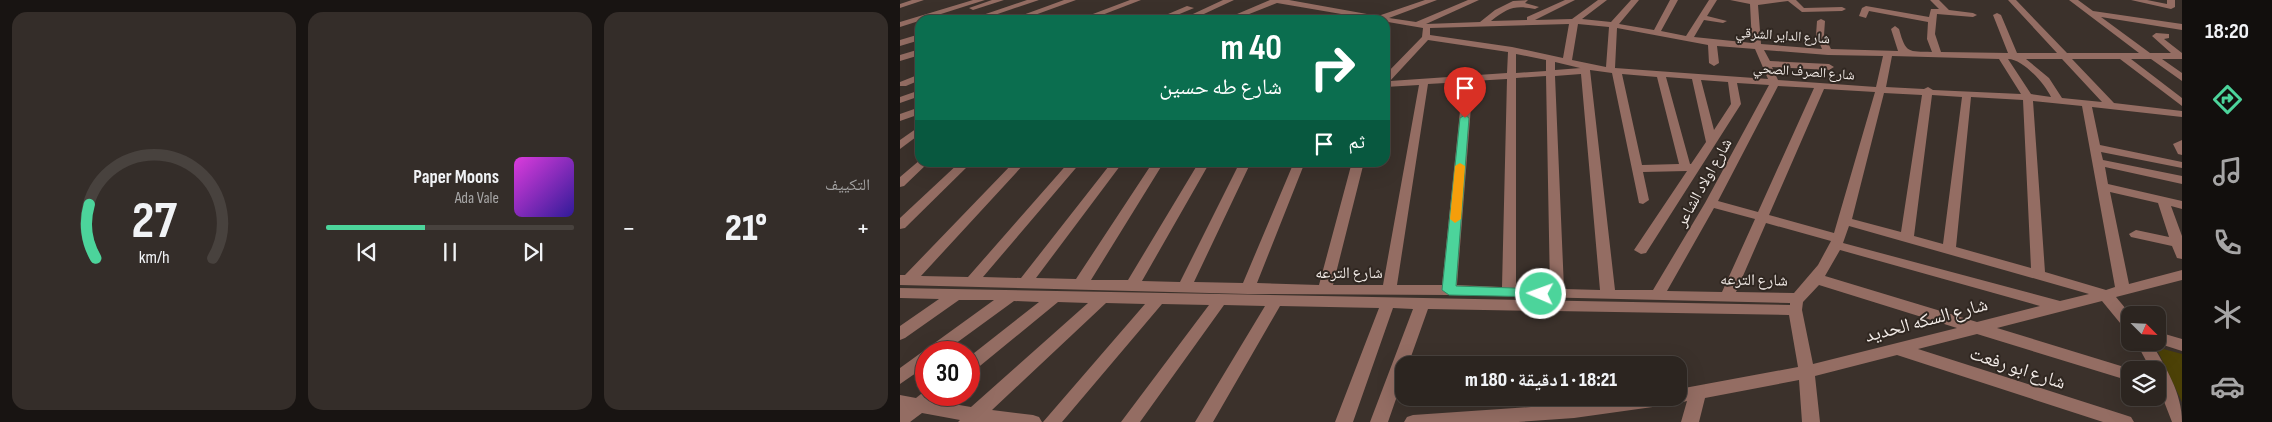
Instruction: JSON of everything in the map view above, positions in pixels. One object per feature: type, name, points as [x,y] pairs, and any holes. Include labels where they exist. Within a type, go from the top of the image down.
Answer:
[{"type":"street","points":[[900,6],[920,0]]},
{"type":"street","points":[[900,19],[962,0]]},
{"type":"street","points":[[932,15],[981,0]]},
{"type":"street","points":[[952,15],[1000,0]]},
{"type":"street","points":[[988,15],[1034,0]]},
{"type":"street","points":[[1028,15],[1072,0]]},
{"type":"street","points":[[1095,15],[1137,0]]},
{"type":"street","points":[[1196,15],[1230,0]]},
{"type":"street","points":[[1240,15],[1277,0]]},
{"type":"street","name":"شارع الداير الشرقي","points":[[1277,0],[1356,15]]},
{"type":"street","points":[[1390,17],[1433,0]]},
{"type":"street","points":[[1390,77],[1426,38],[1421,26],[1475,0]]},
{"type":"street","points":[[1525,22],[1571,0]]},
{"type":"street","points":[[1567,62],[1574,21],[1603,0]]},
{"type":"street","points":[[1635,0],[1613,25],[1613,70],[1643,200]]},
{"type":"street","points":[[1656,33],[1672,8],[1674,0]]},
{"type":"street","points":[[1688,39],[1713,0]]},
{"type":"street","points":[[1734,0],[1759,2],[1784,0]]},
{"type":"street","points":[[1791,0],[1802,10],[1842,9]]},
{"type":"street","points":[[1934,0],[1946,12]]},
{"type":"street","points":[[2012,0],[2110,105]]},
{"type":"street","points":[[2073,0],[2180,76]]},
{"type":"street","points":[[2136,0],[2171,7],[2171,0]]},
{"type":"street","points":[[1482,24],[1498,12],[1520,2],[1535,7]]},
{"type":"street","points":[[1759,2],[1756,42],[1775,83]]},
{"type":"street","points":[[1171,15],[1190,8]]},
{"type":"street","points":[[1863,16],[1866,8],[1932,20]]},
{"type":"street","points":[[2115,9],[2121,17]]},
{"type":"street","points":[[1938,55],[1931,40],[1934,12],[1973,15]]},
{"type":"street","points":[[2091,13],[2162,20],[2182,27]]},
{"type":"street","points":[[1997,16],[2015,56],[2038,72],[2050,86],[2058,100]]},
{"type":"street","points":[[1702,17],[1723,21]]},
{"type":"street","points":[[900,25],[915,20]]},
{"type":"street","points":[[1821,20],[1820,35],[1828,52]]},
{"type":"street","name":"شارع الداير الشرقي","points":[[1390,21],[1421,26],[1574,21],[1613,25],[1712,43],[1828,52],[1908,55],[2181,56]]},
{"type":"street","points":[[1390,29],[1404,23]]},
{"type":"street","points":[[900,31],[915,26]]},
{"type":"street","points":[[1895,29],[1900,48],[1908,55]]},
{"type":"street","points":[[2166,36],[2156,36],[2181,56]]},
{"type":"street","points":[[900,43],[915,38]]},
{"type":"street","name":"شارع الصرف الصحي","points":[[1426,38],[1550,57],[1585,69],[1881,90],[1928,90],[2028,97],[2182,114]]},
{"type":"street","points":[[1712,43],[1714,63]]},
{"type":"street","points":[[1509,292],[1512,50]]},
{"type":"street","points":[[900,58],[915,54]]},
{"type":"street","points":[[1811,422],[1807,372],[1796,304],[1817,279],[1838,242],[1881,90],[1888,54]]},
{"type":"street","points":[[2002,56],[2028,97],[2038,274]]},
{"type":"street","points":[[2122,56],[2182,103]]},
{"type":"street","points":[[1550,57],[1556,294]]},
{"type":"street","points":[[1766,64],[1829,67]]},
{"type":"street","points":[[1390,82],[1468,80],[1585,69],[1608,295]]},
{"type":"street","points":[[1661,74],[1690,167]]},
{"type":"street","points":[[1696,77],[1710,141]]},
{"type":"street","points":[[902,84],[915,80]]},
{"type":"street","points":[[1449,290],[1468,80]]},
{"type":"street","points":[[1642,250],[1690,167],[1736,104],[1732,80]]},
{"type":"street","points":[[1344,422],[1388,297],[1424,82]]},
{"type":"street","name":"شارع اولاد الشاعر","points":[[1658,296],[1775,83]]},
{"type":"street","points":[[1727,296],[1820,86]]},
{"type":"street","points":[[1907,238],[1928,90]]},
{"type":"street","points":[[1949,250],[1967,93]]},
{"type":"street","points":[[900,100],[915,94]]},
{"type":"street","points":[[2086,102],[2123,290]]},
{"type":"street","points":[[900,118],[915,112]]},
{"type":"street","points":[[900,118],[915,116]]},
{"type":"street","points":[[900,146],[915,134]]},
{"type":"street","points":[[2182,143],[2178,144],[2182,152]]},
{"type":"street","points":[[2095,147],[2182,165]]},
{"type":"street","points":[[2098,162],[2182,180]]},
{"type":"street","points":[[900,183],[918,167]]},
{"type":"street","points":[[900,225],[962,167]]},
{"type":"street","points":[[903,289],[1016,167]]},
{"type":"street","points":[[971,282],[1072,167]]},
{"type":"street","points":[[1024,284],[1114,167]]},
{"type":"street","points":[[1080,286],[1156,167]]},
{"type":"street","points":[[1132,286],[1202,167]]},
{"type":"street","points":[[1184,286],[1244,167]]},
{"type":"street","points":[[1248,289],[1298,167]]},
{"type":"street","points":[[1325,290],[1357,167]]},
{"type":"street","points":[[1637,169],[1690,167]]},
{"type":"street","points":[[2104,187],[2182,205]]},
{"type":"street","points":[[2163,200],[2180,249]]},
{"type":"street","points":[[1711,202],[1838,242],[2060,306]]},
{"type":"street","points":[[1845,221],[2105,294],[2121,314]]},
{"type":"street","points":[[2136,234],[2180,249]]},
{"type":"street","name":"شارع السكه الحديد","points":[[1687,395],[1807,372],[1898,350],[1975,328],[2182,275]]},
{"type":"street","points":[[1817,279],[2121,373]]},
{"type":"street","name":"شارع الترعه","points":[[903,289],[971,282],[1080,286],[1184,286],[1325,290],[1388,297],[1422,304],[1796,304]]},
{"type":"street","name":"شارع الترعه","points":[[903,289],[955,295],[1276,300],[1388,297],[1449,290],[1556,294],[1727,296],[1796,304]]},
{"type":"street","points":[[900,334],[955,295]]},
{"type":"street","points":[[948,341],[1010,296]]},
{"type":"street","points":[[980,357],[1055,297]]},
{"type":"street","points":[[971,419],[1103,298]]},
{"type":"street","points":[[1052,422],[1158,298]]},
{"type":"street","points":[[1130,422],[1221,299]]},
{"type":"street","points":[[1204,422],[1276,300]]},
{"type":"street","points":[[1379,422],[1422,304]]},
{"type":"street","points":[[2166,340],[2182,345]]},
{"type":"street","name":"شارع ابو رفعت","points":[[1898,350],[2126,422]]},
{"type":"street","points":[[900,376],[915,366]]},
{"type":"street","points":[[1690,422],[1698,393]]},
{"type":"street","points":[[2166,393],[2181,422]]},
{"type":"street","points":[[900,402],[915,405]]},
{"type":"street","points":[[900,420],[918,406],[971,419],[1033,422]]},
{"type":"street","points":[[1413,422],[1572,417],[1626,406]]},
{"type":"shaded area","points":[[2166,350],[2182,354],[2182,402],[2166,368],[2166,361],[2163,361],[2158,351]]},
{"type":"slow traffic","points":[[1455,219],[1460,166]]},
{"type":"route","points":[[1465,118],[1449,290],[1541,294]]}]
